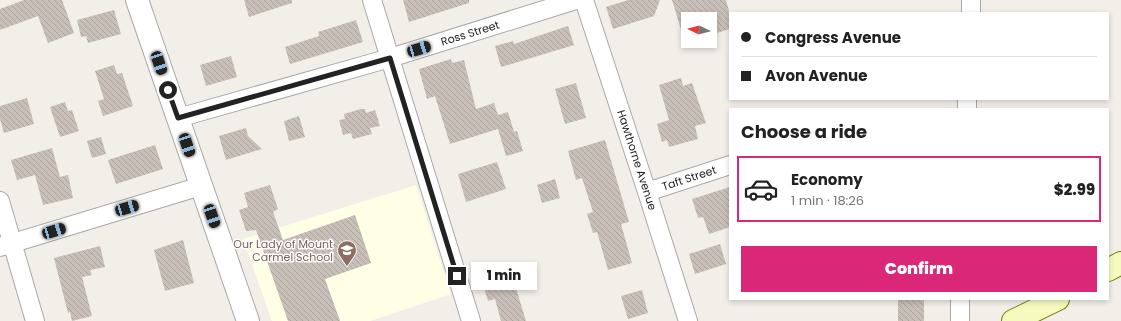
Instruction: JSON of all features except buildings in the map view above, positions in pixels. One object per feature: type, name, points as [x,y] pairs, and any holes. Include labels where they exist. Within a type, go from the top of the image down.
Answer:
[{"type":"main road","points":[[1109,269],[1121,263]]},
{"type":"main road","points":[[1014,321],[1056,300]]},
{"type":"street","points":[[137,0],[248,321]]},
{"type":"street","points":[[372,0],[471,321]]},
{"type":"street","name":"Ross Street","points":[[178,118],[390,58],[576,0]]},
{"type":"street","name":"Hawthorne Avenue","points":[[584,0],[648,192],[688,321]]},
{"type":"street","points":[[970,12],[971,0]]},
{"type":"street","name":"Taft Street","points":[[648,192],[729,165]]},
{"type":"street","points":[[6,245],[202,186]]},
{"type":"street","points":[[0,201],[6,245],[35,321]]},
{"type":"street","points":[[960,300],[960,321]]},
{"type":"shaded area","name":"Our Lady of Mount Carmel School","points":[[416,185],[451,294],[370,321],[272,321],[243,239]]},
{"type":"place","name":"Our Lady of Mount Carmel School","points":[[347,267]]},
{"type":"route","points":[[168,90],[178,118],[390,58],[457,276]]}]
